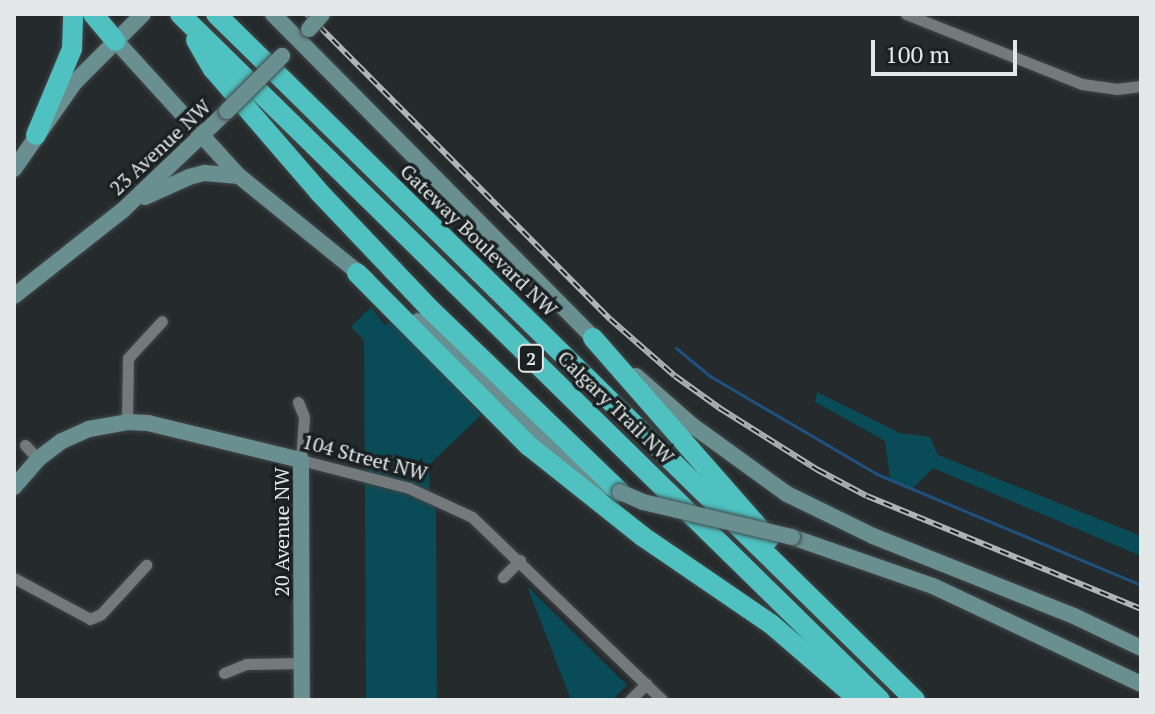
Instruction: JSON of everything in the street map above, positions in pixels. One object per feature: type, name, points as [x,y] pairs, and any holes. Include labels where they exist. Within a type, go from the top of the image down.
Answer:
[{"type":"highway","points":[[36,135],[50,94],[72,49],[73,14]]},
{"type":"highway","points":[[93,14],[116,41]]},
{"type":"highway","name":"Gateway Boulevard NW","points":[[216,14],[915,700]]},
{"type":"highway","points":[[181,15],[213,69],[319,192],[429,308],[620,492]]},
{"type":"highway","name":"Calgary Trail NW","points":[[181,15],[880,700]]},
{"type":"highway","points":[[357,273],[529,446],[642,536],[771,624],[859,700]]},
{"type":"highway","points":[[593,338],[854,639]]},
{"type":"street","points":[[273,14],[304,34],[593,338],[693,426],[787,494],[873,536],[1074,616],[1141,648]]},
{"type":"street","name":"23 Avenue NW","points":[[14,296],[123,210],[201,137],[322,14]]},
{"type":"street","points":[[906,14],[1082,84],[1116,89],[1141,86]]},
{"type":"street","points":[[14,169],[75,82],[141,16]]},
{"type":"street","points":[[116,41],[239,176],[357,273],[397,300],[561,460],[643,502],[792,537],[933,586],[1141,684]]},
{"type":"street","points":[[123,210],[189,177],[204,173],[239,176]]},
{"type":"street","points":[[14,487],[38,459],[76,434],[127,422],[128,358],[162,321]]},
{"type":"street","name":"20 Avenue NW","points":[[298,402],[304,417],[301,460],[302,700]]},
{"type":"street","name":"104 Street NW","points":[[127,422],[148,423],[387,481],[436,498],[472,517],[662,700]]},
{"type":"street","points":[[25,445],[38,459]]},
{"type":"street","points":[[503,577],[520,560]]},
{"type":"street","points":[[14,578],[90,619],[101,614],[146,565]]},
{"type":"street","points":[[224,673],[246,664],[302,663]]},
{"type":"street","points":[[630,700],[646,684]]},
{"type":"shaded area","points":[[371,307],[385,325],[393,320],[481,415],[429,465],[430,503],[436,506],[437,700],[366,700],[364,340],[351,327]]},
{"type":"shaded area","points":[[817,392],[900,433],[930,437],[938,455],[1141,536],[1141,556],[933,468],[912,489],[890,478],[885,441],[815,402]]},
{"type":"shaded area","points":[[527,586],[627,685],[612,700],[571,700]]},
{"type":"waterway","points":[[676,348],[710,376],[877,474],[1141,585]]},
{"type":"railway","points":[[307,14],[610,319],[675,376],[721,409],[818,470],[867,496],[1141,609]]}]
